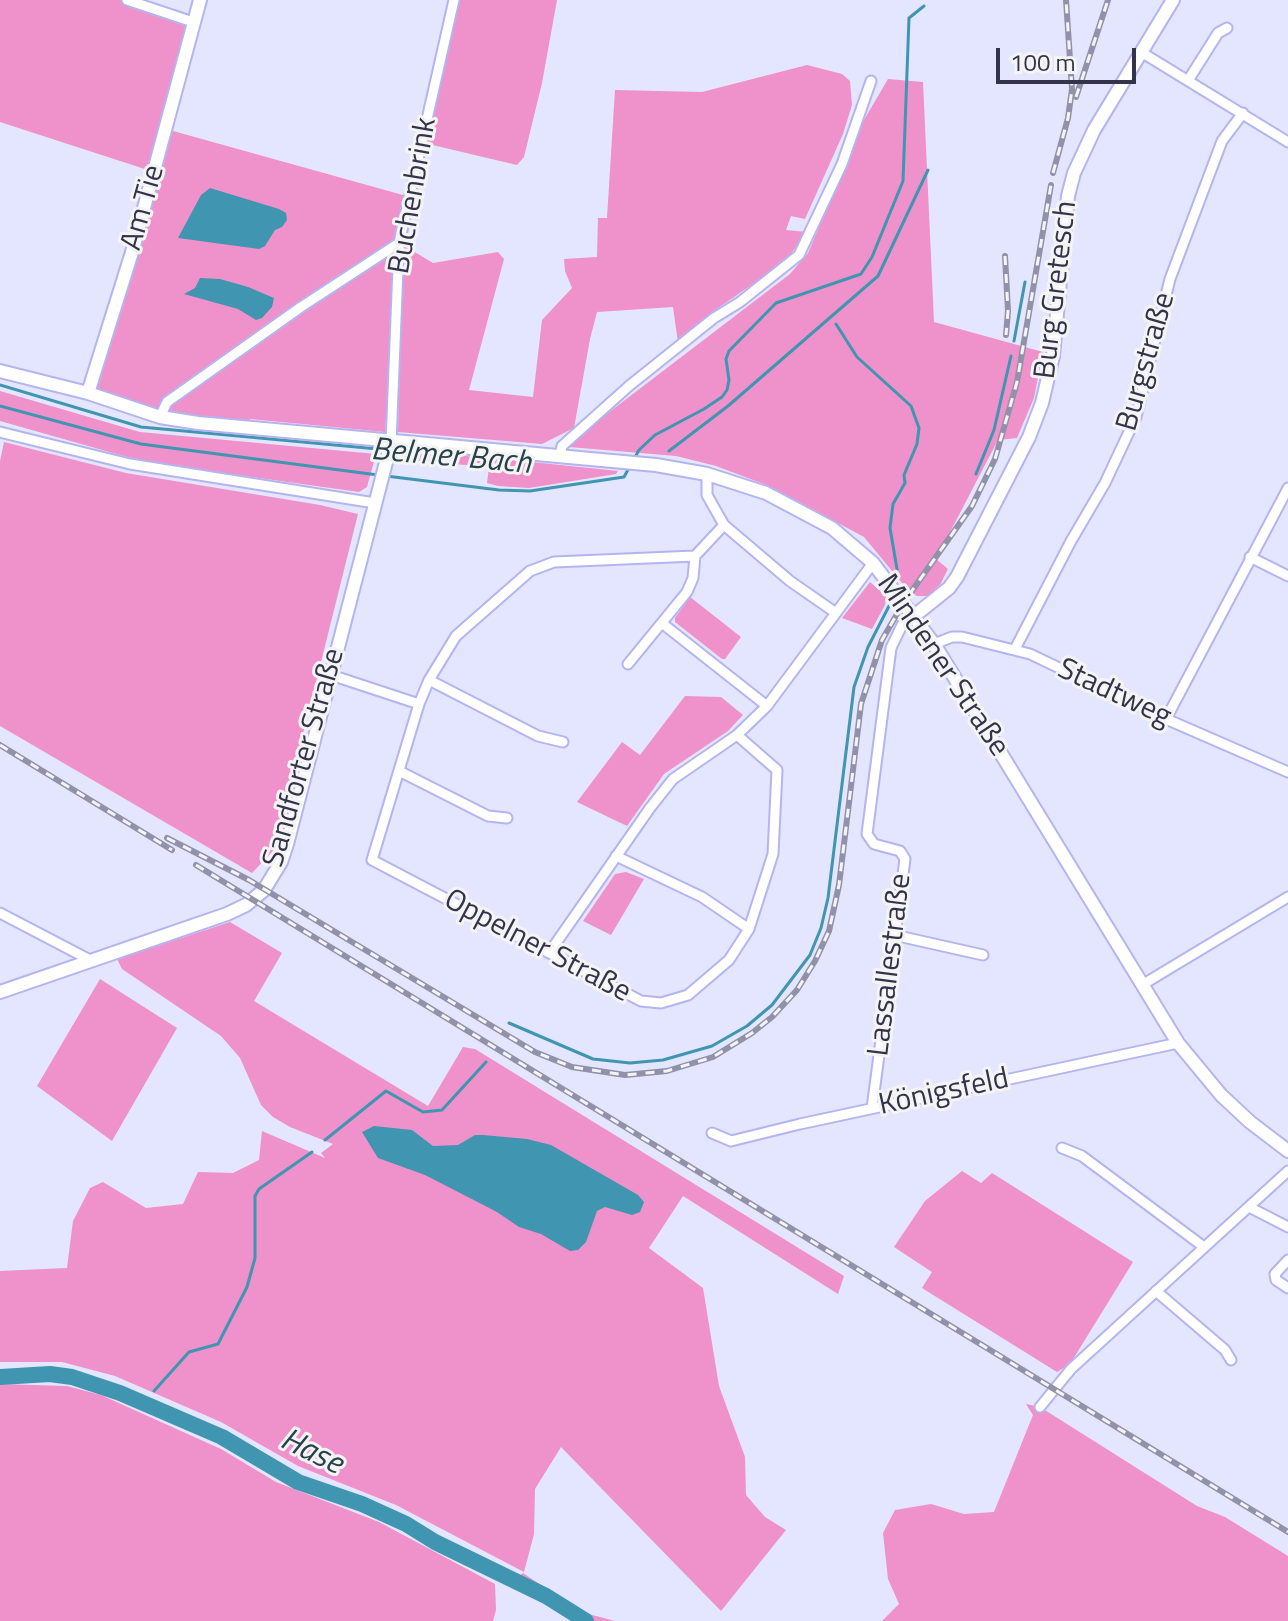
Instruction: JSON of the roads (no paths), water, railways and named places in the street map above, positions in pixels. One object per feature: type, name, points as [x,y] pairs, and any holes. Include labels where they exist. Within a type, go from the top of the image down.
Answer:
[{"type":"street","points":[[127,0],[193,22]]},
{"type":"street","name":"Am Tie","points":[[88,393],[133,249],[200,0]]},
{"type":"street","name":"Buchenbrink","points":[[391,443],[399,243],[454,0]]},
{"type":"street","name":"Burg Gretesch","points":[[914,616],[949,588],[957,577],[1029,437],[1042,403],[1053,356],[1071,184],[1083,151],[1173,0]]},
{"type":"street","points":[[1189,79],[1218,33],[1227,28]]},
{"type":"street","points":[[1141,52],[1288,142]]},
{"type":"street","points":[[560,456],[562,446],[629,386],[799,255],[842,164],[871,81]]},
{"type":"street","name":"Burgstraße","points":[[1015,649],[1105,483],[1136,417],[1170,279],[1222,141],[1243,113]]},
{"type":"street","points":[[160,417],[167,402],[301,307],[399,243]]},
{"type":"street","name":"Mindener Straße","points":[[0,371],[88,393],[160,417],[198,423],[656,465],[707,474],[756,489],[832,528],[873,563],[934,644],[1178,1043],[1221,1095],[1288,1151]]},
{"type":"street","points":[[0,432],[130,464],[375,503]]},
{"type":"street","name":"Sandforter Straße","points":[[0,992],[227,914],[246,905],[264,890],[281,862],[287,844],[391,443]]},
{"type":"street","points":[[707,474],[707,495],[724,525],[790,581],[836,613]]},
{"type":"street","points":[[1166,719],[1288,488]]},
{"type":"street","points":[[628,664],[687,592],[693,578],[695,556],[724,525]]},
{"type":"street","points":[[507,818],[488,816],[399,771],[429,680],[456,636],[530,571],[554,562],[695,556]]},
{"type":"street","points":[[1250,557],[1288,576]]},
{"type":"street","points":[[549,953],[673,779],[737,735],[767,706],[873,563]]},
{"type":"street","name":"Lassallestraße","points":[[872,1108],[905,859],[900,851],[874,844],[867,834],[891,648],[902,625],[914,616]]},
{"type":"street","points":[[663,624],[767,706]]},
{"type":"street","name":"Stadtweg","points":[[934,644],[952,637],[1015,649],[1288,772]]},
{"type":"street","points":[[331,675],[419,704]]},
{"type":"street","points":[[429,680],[538,736],[563,742]]},
{"type":"street","name":"Oppelner Straße","points":[[399,771],[372,860],[641,1001],[661,1003],[688,995],[729,960],[749,929],[773,854],[777,770],[765,756],[737,735]]},
{"type":"street","points":[[616,856],[702,897],[749,929]]},
{"type":"street","points":[[1142,985],[1288,897]]},
{"type":"street","points":[[0,913],[90,960]]},
{"type":"street","points":[[894,935],[983,955]]},
{"type":"street","name":"Königsfeld","points":[[712,1133],[731,1141],[1178,1043]]},
{"type":"street","points":[[1062,1148],[1082,1156],[1204,1247]]},
{"type":"street","points":[[1040,1407],[1071,1369],[1288,1171]]},
{"type":"street","points":[[1249,1207],[1288,1227]]},
{"type":"street","points":[[1288,1260],[1275,1274],[1276,1280],[1288,1288]]},
{"type":"street","points":[[1156,1291],[1225,1350],[1231,1360]]},
{"type":"water","points":[[210,188],[279,209],[286,213],[287,220],[259,249],[178,238],[201,195]]},
{"type":"water","points":[[200,278],[220,279],[248,287],[274,298],[272,307],[256,320],[238,309],[184,294],[195,288]]},
{"type":"water","points":[[374,1126],[412,1130],[433,1146],[458,1145],[475,1135],[527,1139],[551,1145],[638,1195],[644,1202],[640,1212],[632,1215],[605,1207],[597,1211],[586,1242],[578,1250],[570,1251],[541,1234],[519,1227],[497,1212],[425,1175],[378,1158],[362,1132]]},
{"type":"waterway","name":"Belmer Bach","points":[[634,459],[655,435],[722,397],[729,380],[726,359],[729,351],[776,303],[861,274],[872,257],[903,181],[909,18],[924,6]]},
{"type":"waterway","points":[[669,451],[728,406],[878,276],[928,170]]},
{"type":"waterway","points":[[1014,341],[1025,282]]},
{"type":"waterway","points":[[836,324],[857,357],[911,406],[919,428],[917,444],[904,475],[905,483],[893,504],[890,528],[897,569]]},
{"type":"waterway","points":[[976,474],[994,430],[1011,356]]},
{"type":"waterway","points":[[0,385],[141,427],[378,449]]},
{"type":"waterway","name":"Belmer Bach","points":[[0,406],[141,444],[378,475]]},
{"type":"waterway","name":"Belmer Bach","points":[[386,476],[530,491],[624,477],[630,466]]},
{"type":"waterway","points":[[509,1023],[593,1059],[630,1063],[663,1060],[712,1046],[747,1026],[772,1005],[810,955],[821,928],[828,898],[854,687],[868,647],[889,606]]},
{"type":"waterway","points":[[325,1140],[386,1091],[423,1112],[442,1110],[486,1062]]},
{"type":"waterway","points":[[154,1391],[189,1352],[218,1344],[247,1287],[255,1258],[255,1196],[259,1189],[312,1152]]},
{"type":"waterway","name":"Hase","points":[[0,1377],[50,1374],[72,1377],[120,1393],[222,1437],[298,1482],[362,1504],[406,1524],[435,1542],[546,1596],[586,1621]]},
{"type":"waterway","name":"Hase","points":[[145,1404],[147,1400]]},
{"type":"railway","points":[[1053,173],[1068,118],[1072,89],[1066,0]]},
{"type":"railway","points":[[1076,97],[1108,0]]},
{"type":"railway","points":[[167,838],[249,880],[535,1052],[572,1067],[625,1075],[667,1071],[713,1057],[752,1033],[797,990],[829,931],[839,885],[861,704],[882,640],[904,602],[972,506],[995,459],[1017,382],[1051,185]]},
{"type":"railway","points":[[1005,256],[1006,335]]},
{"type":"railway","points":[[0,745],[172,850]]},
{"type":"railway","points":[[196,865],[1288,1532]]}]
